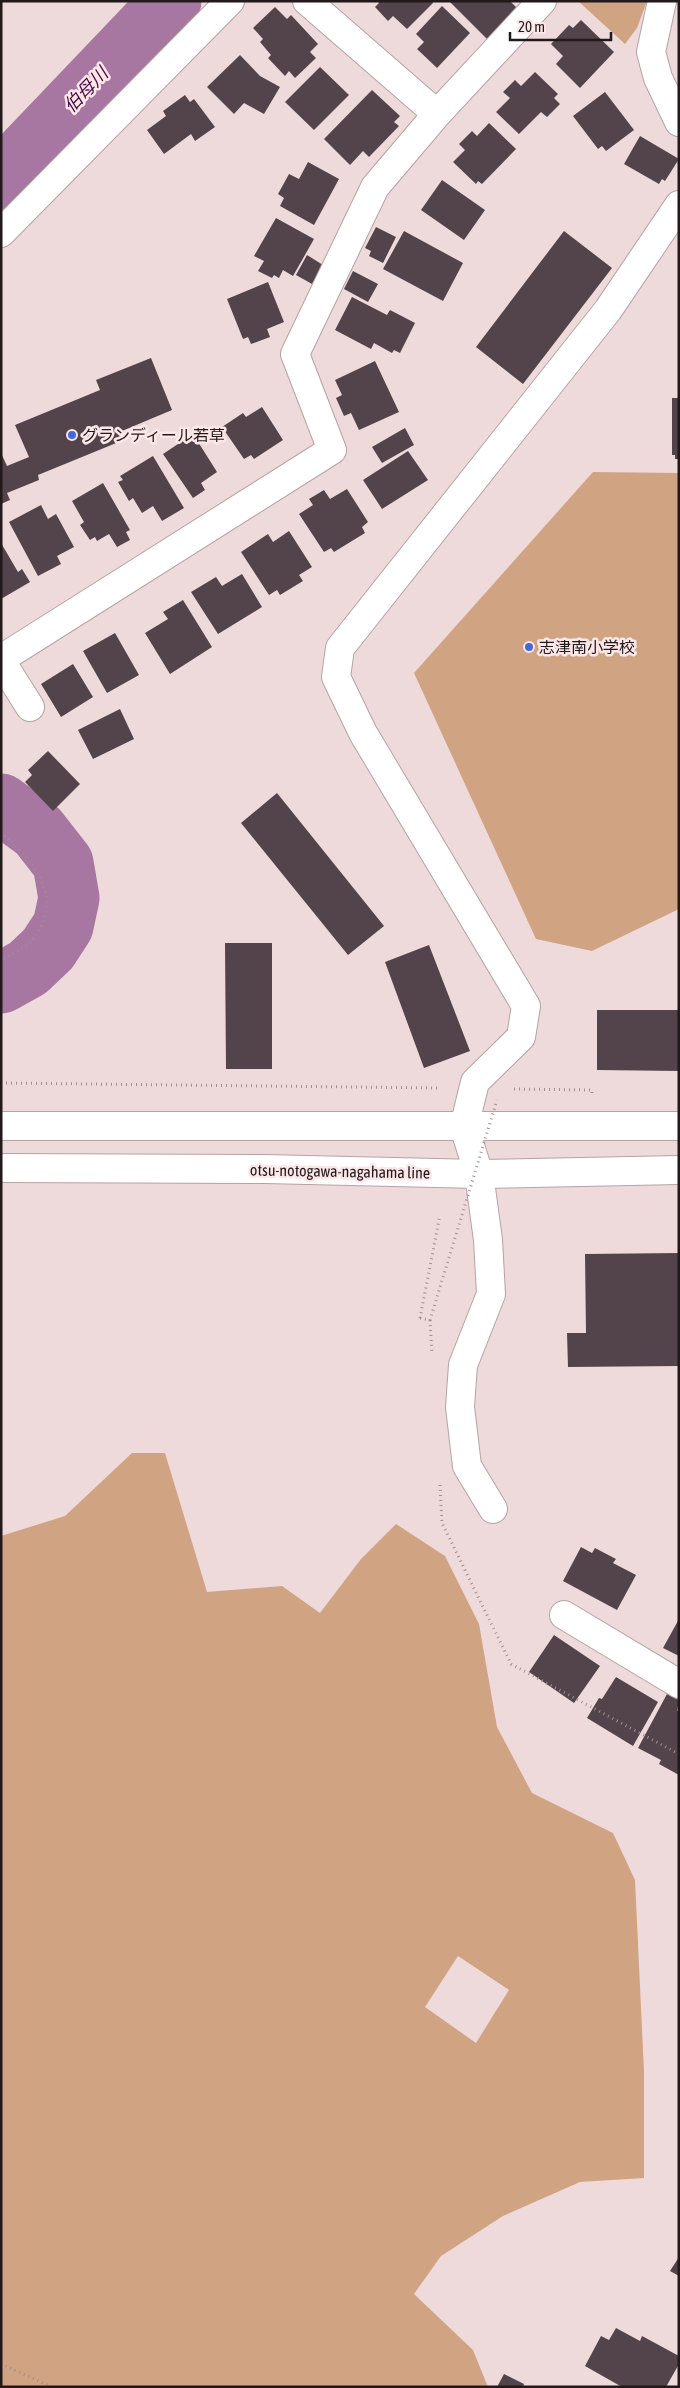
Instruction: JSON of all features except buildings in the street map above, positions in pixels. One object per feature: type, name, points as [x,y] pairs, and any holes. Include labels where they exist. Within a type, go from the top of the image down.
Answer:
[{"type":"street","points":[[1,233],[230,1]]},
{"type":"street","points":[[307,1],[437,114]]},
{"type":"street","points":[[30,707],[1,660],[332,450],[295,354],[375,187],[437,114],[542,1]]},
{"type":"street","points":[[662,1],[651,52],[658,78],[679,122]]},
{"type":"street","points":[[493,1509],[468,1466],[460,1407],[463,1365],[491,1294],[488,1240],[479,1174],[464,1127],[475,1082],[521,1037],[526,1006],[363,732],[336,677],[340,648],[608,310],[679,205]]},
{"type":"street","points":[[1,1126],[679,1126]]},
{"type":"street","name":"otsu-notogawa-nagahama line","points":[[1,1168],[265,1169],[479,1174],[679,1170]]},
{"type":"street","points":[[564,1615],[679,1684]]},
{"type":"path","points":[[1,832],[26,856],[43,881],[47,913],[32,940],[1,960]]},
{"type":"path","points":[[1,1083],[445,1088]]},
{"type":"path","points":[[504,1089],[592,1090]]},
{"type":"path","points":[[432,1359],[430,1320],[497,1100]]},
{"type":"path","points":[[430,1320],[420,1318],[440,1215]]},
{"type":"path","points":[[440,1475],[442,1523],[511,1664],[679,1754]]},
{"type":"path","points":[[1,2364],[52,2387]]},
{"type":"shaded area","points":[[578,1],[647,1],[637,28],[625,44]]},
{"type":"shaded area","name":"志津南小学校","points":[[593,472],[679,473],[679,909],[592,951],[536,939],[414,673]]},
{"type":"shaded area","points":[[132,1453],[165,1453],[207,1592],[282,1586],[320,1613],[361,1559],[396,1524],[445,1556],[479,1624],[497,1727],[532,1793],[613,1833],[635,1880],[644,2072],[644,2178],[580,2182],[503,2216],[441,2256],[414,2294],[473,2350],[488,2387],[1,2387],[1,1536],[65,1516]],"holes":[[[458,1956],[509,1990],[476,2043],[425,2007]]]},
{"type":"waterway","name":"伯母川","points":[[1,179],[171,1]]},
{"type":"waterway","name":"伯母川","points":[[1,804],[38,831],[63,863],[69,898],[63,926],[48,949],[28,968],[1,983]]},
{"type":"place","name":"グランディール若草","points":[[72,435]]},
{"type":"place","name":"志津南小学校","points":[[529,647]]}]
